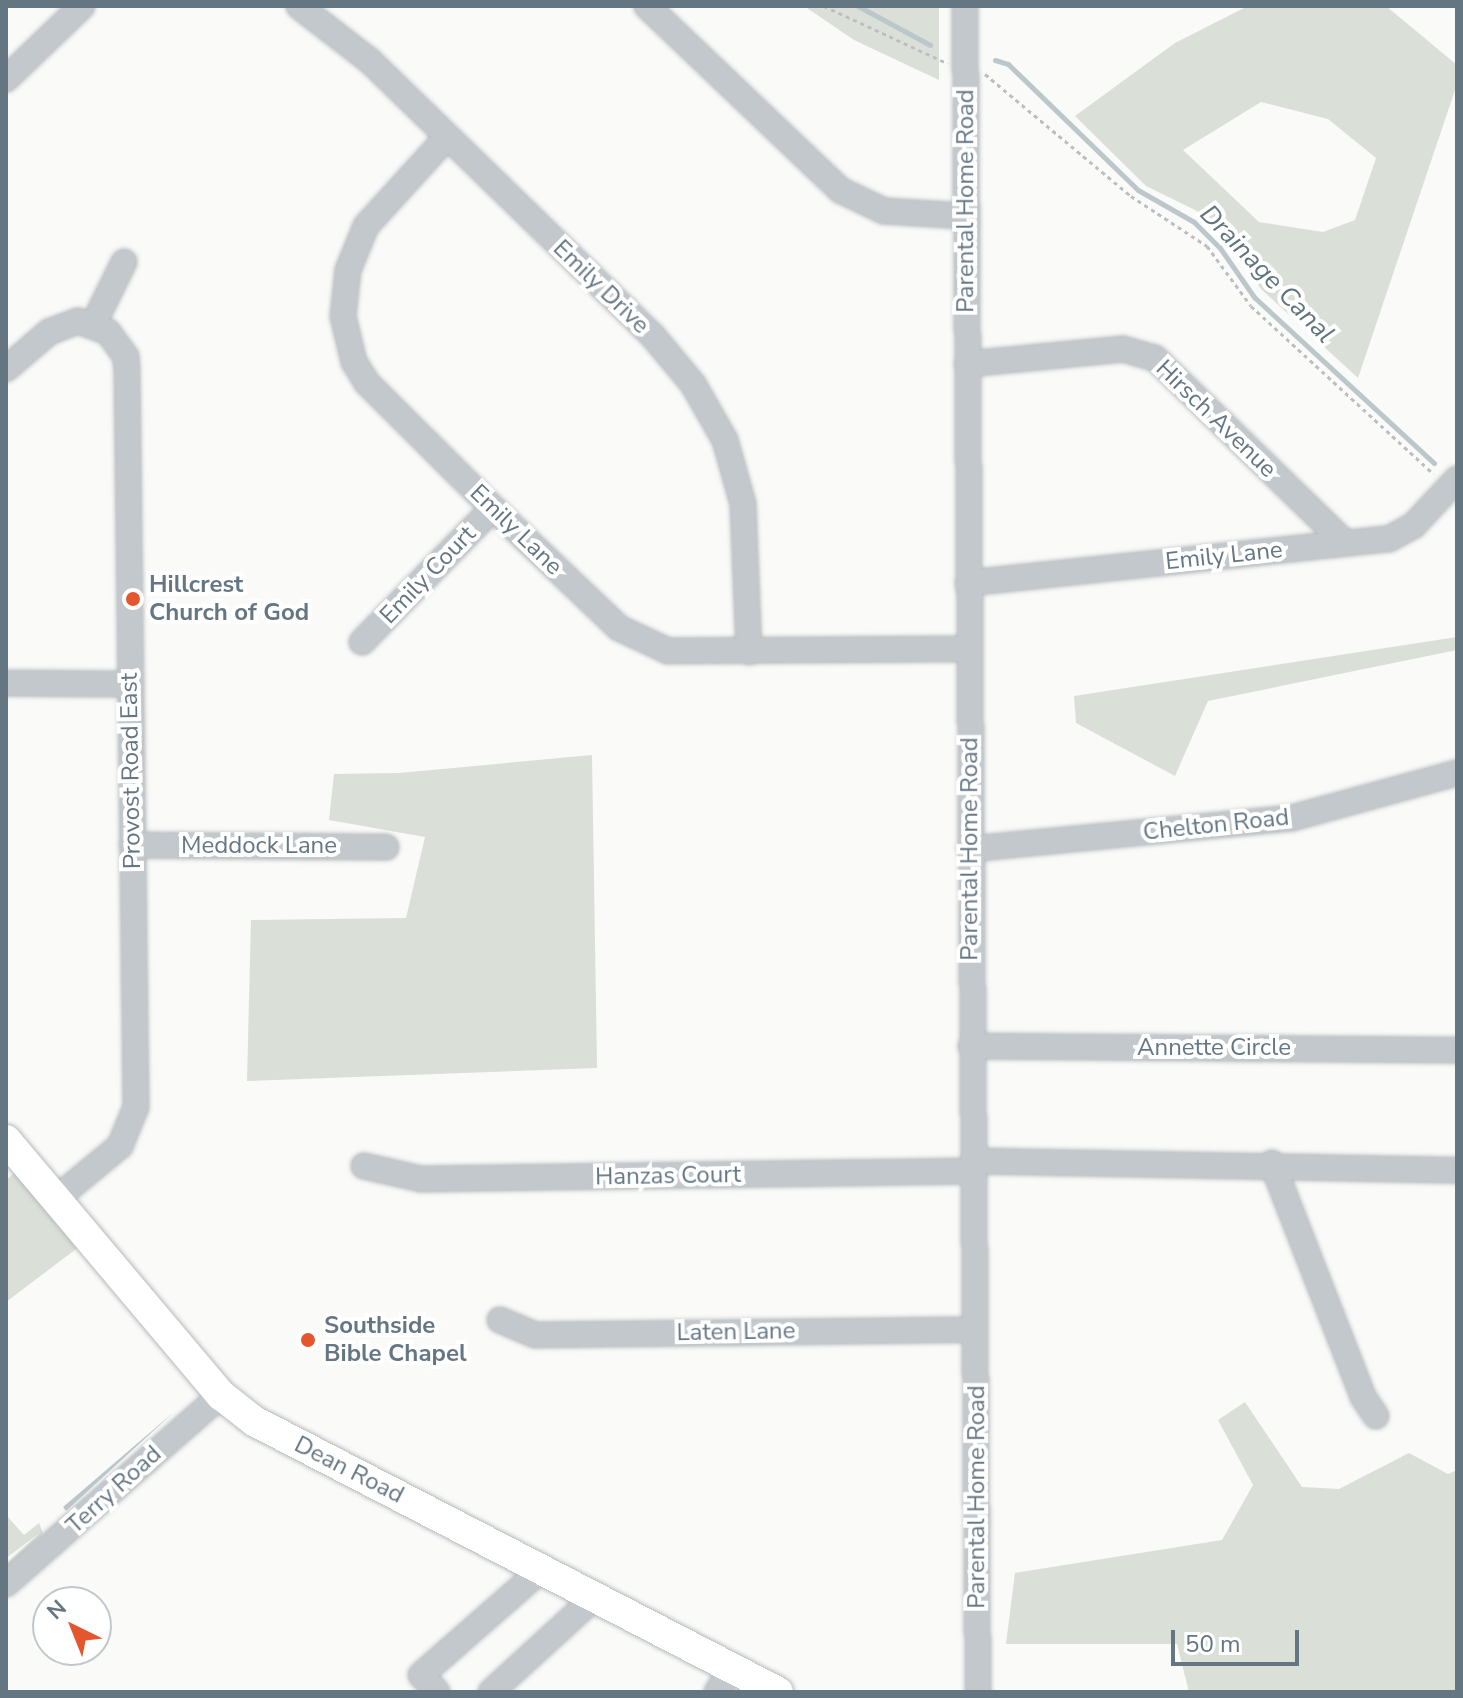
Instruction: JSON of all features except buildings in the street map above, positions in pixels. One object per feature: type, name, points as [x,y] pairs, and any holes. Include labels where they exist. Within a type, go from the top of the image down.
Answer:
[{"type":"main road","name":"Dean Road","points":[[6,1140],[221,1395],[273,1432],[595,1597],[724,1681],[778,1692]]},
{"type":"street","points":[[6,79],[82,6]]},
{"type":"street","name":"Emily Drive","points":[[299,6],[349,42],[652,335],[710,411],[743,504],[749,652]]},
{"type":"street","points":[[647,6],[840,190],[884,211],[965,216]]},
{"type":"street","name":"Parental Home Road","points":[[965,6],[978,1692]]},
{"type":"street","name":"Emily Lane","points":[[447,137],[366,226],[348,270],[343,316],[354,362],[367,383],[493,508],[632,637],[679,652],[969,649]]},
{"type":"street","points":[[6,369],[61,325],[94,323],[124,262]]},
{"type":"street","name":"Provost Road East","points":[[56,1199],[120,1146],[134,1120],[127,370],[118,342],[94,323]]},
{"type":"street","name":"Hirsch Avenue","points":[[967,364],[1123,349],[1155,358],[1345,543]]},
{"type":"street","name":"Emily Lane","points":[[968,583],[1345,543],[1402,534],[1453,483]]},
{"type":"street","name":"Emily Court","points":[[362,642],[493,508]]},
{"type":"street","points":[[6,683],[131,684]]},
{"type":"street","name":"Chelton Road","points":[[970,849],[1292,818],[1457,773]]},
{"type":"street","name":"Meddock Lane","points":[[132,845],[386,847]]},
{"type":"street","name":"Annette Circle","points":[[971,1046],[1457,1050]]},
{"type":"street","points":[[1272,1163],[1363,1397],[1376,1416]]},
{"type":"street","name":"Hanzas Court","points":[[364,1166],[421,1179],[973,1166],[1272,1163],[1457,1170]]},
{"type":"street","name":"Laten Lane","points":[[500,1320],[535,1335],[975,1330]]},
{"type":"street","name":"Terry Road","points":[[6,1584],[221,1395]]},
{"type":"street","points":[[437,1692],[421,1675],[541,1570]]},
{"type":"street","points":[[491,1692],[595,1597]]},
{"type":"path","points":[[824,6],[932,59],[992,77],[1131,196],[1207,246],[1262,317],[1453,483]]},
{"type":"shaded area","points":[[804,6],[939,6],[939,80],[854,40]]},
{"type":"shaded area","points":[[1248,6],[1386,6],[1457,65],[1457,84],[1358,378],[1261,289],[1231,245],[1197,211],[1146,186],[1075,116],[1175,43]],"holes":[[[1261,102],[1328,119],[1376,158],[1355,220],[1323,232],[1259,222],[1183,150]]]},
{"type":"shaded area","points":[[1457,637],[1457,650],[1208,701],[1175,776],[1076,723],[1074,696]]},
{"type":"shaded area","points":[[592,755],[597,1068],[247,1081],[251,920],[406,918],[425,837],[329,820],[334,774],[399,773]]},
{"type":"shaded area","points":[[20,1168],[80,1246],[6,1302],[6,1180]]},
{"type":"shaded area","points":[[1245,1402],[1302,1487],[1339,1489],[1409,1453],[1448,1474],[1457,1470],[1457,1692],[1189,1692],[1177,1644],[1006,1644],[1015,1573],[1222,1540],[1253,1485],[1218,1420]]},
{"type":"shaded area","points":[[174,1412],[66,1511],[63,1507]]},
{"type":"shaded area","points":[[6,1515],[24,1535],[39,1523],[43,1533],[6,1573],[6,1564],[41,1532],[6,1558]]},
{"type":"waterway","name":"Drainage Canal","points":[[858,6],[930,45]]},
{"type":"waterway","name":"Drainage Canal","points":[[995,60],[1008,64],[1138,190],[1194,222],[1220,248],[1254,297],[1434,463]]},
{"type":"place","name":"Hillcrest Church of God","points":[[133,599]]},
{"type":"place","name":"Southside Bible Chapel","points":[[308,1340]]}]
